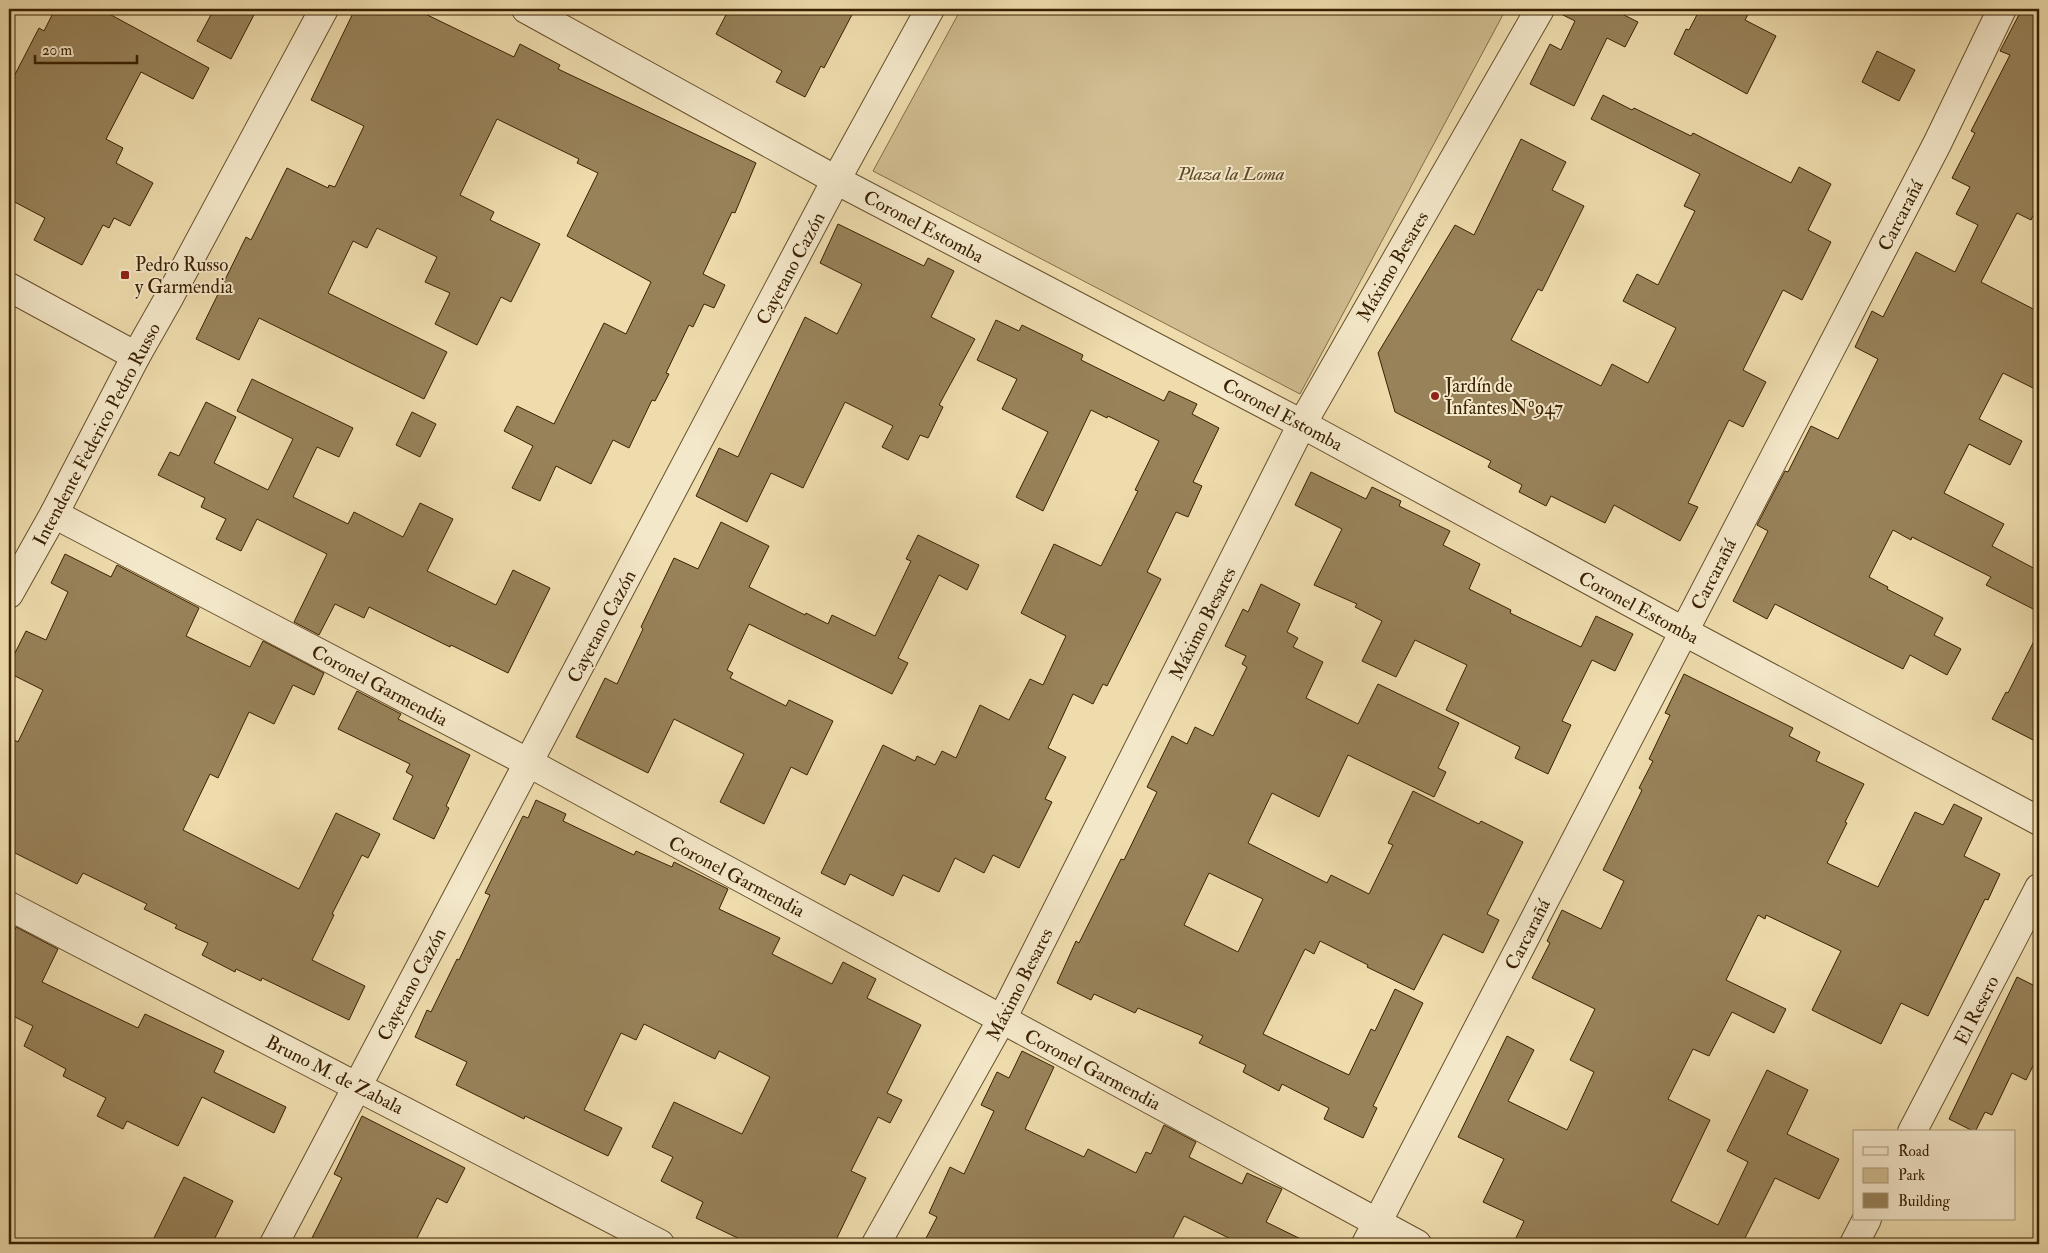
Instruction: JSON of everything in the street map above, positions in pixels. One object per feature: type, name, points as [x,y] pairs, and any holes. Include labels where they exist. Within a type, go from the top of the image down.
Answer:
[{"type":"street","name":"Intendente Federico Pedro Russo","points":[[9,594],[54,514],[136,356],[324,9]]},
{"type":"street","name":"Coronel Estomba","points":[[526,9],[836,180],[1302,424],[1683,631],[2039,821]]},
{"type":"street","name":"Cayetano Cazón","points":[[274,1244],[836,180],[930,9]]},
{"type":"street","name":"Máximo Besares","points":[[876,1244],[1002,1019],[1302,424],[1540,9]]},
{"type":"street","name":"Carcarañá","points":[[1372,1234],[1932,153],[2002,9]]},
{"type":"street","points":[[9,287],[136,356]]},
{"type":"street","name":"Coronel Garmendia","points":[[54,514],[529,763],[1002,1019],[1372,1234],[1417,1244]]},
{"type":"street","name":"El Resero","points":[[1913,1130],[2039,888]]},
{"type":"street","name":"Bruno M. de Zabala","points":[[9,906],[660,1244]]},
{"type":"street","points":[[1854,1244],[1866,1220]]},
{"type":"green space","name":"Plaza la Loma","points":[[961,9],[1506,9],[1300,394],[873,171]]},
{"type":"building","points":[[55,9],[100,9],[209,68],[193,99],[141,72],[106,139],[123,148],[116,163],[153,183],[130,226],[114,218],[109,228],[103,225],[82,265],[34,240],[45,218],[9,199],[9,86],[39,28],[44,31]]},
{"type":"building","points":[[214,9],[257,9],[231,59],[197,41]]},
{"type":"building","points":[[355,9],[415,9],[514,57],[520,44],[560,65],[558,69],[756,163],[735,213],[732,212],[703,274],[725,285],[714,308],[704,304],[693,327],[689,325],[666,373],[669,374],[655,401],[652,400],[629,448],[613,440],[591,484],[556,466],[540,501],[512,488],[533,446],[504,431],[517,406],[554,424],[604,323],[626,334],[651,282],[567,236],[598,173],[577,163],[579,159],[497,119],[460,195],[494,212],[490,220],[540,244],[511,302],[501,297],[477,345],[435,324],[450,293],[425,282],[437,257],[377,228],[367,248],[353,241],[328,293],[447,352],[424,399],[259,318],[239,360],[196,339],[246,237],[251,240],[287,168],[328,188],[329,185],[335,187],[364,126],[311,100]]},
{"type":"building","points":[[729,9],[855,9],[824,68],[821,66],[805,97],[776,82],[782,71],[716,34]]},
{"type":"building","points":[[1556,9],[1622,9],[1620,13],[1638,22],[1625,47],[1607,38],[1574,106],[1530,84],[1550,44],[1561,50],[1575,21],[1555,11]]},
{"type":"building","points":[[1700,9],[1751,9],[1745,20],[1776,36],[1747,94],[1674,54],[1686,29],[1689,30]]},
{"type":"building","points":[[2022,9],[2039,9],[2039,203],[2031,220],[2017,213],[1981,282],[2039,312],[2039,391],[2003,373],[1979,419],[2022,441],[2010,465],[1969,444],[1944,493],[2004,524],[1992,546],[2039,571],[2039,612],[1986,585],[1991,577],[1912,537],[1911,540],[1893,530],[1869,577],[1888,587],[1887,589],[1943,618],[1934,635],[1961,649],[1947,675],[1910,655],[1903,669],[1775,604],[1767,619],[1733,601],[1768,531],[1757,525],[1785,471],[1788,472],[1811,426],[1838,439],[1878,359],[1855,347],[1872,311],[1883,317],[1916,252],[1955,272],[1978,225],[1956,214],[1970,187],[1952,178],[1975,133],[1971,131],[2010,55],[2000,51]]},
{"type":"building","points":[[1877,51],[1915,70],[1899,101],[1862,82]]},
{"type":"building","points":[[1603,95],[1691,136],[1693,133],[1791,183],[1799,167],[1831,184],[1808,230],[1831,242],[1802,300],[1783,290],[1743,370],[1766,382],[1743,427],[1729,420],[1688,503],[1698,507],[1680,541],[1614,505],[1605,523],[1551,496],[1546,506],[1519,492],[1522,485],[1488,467],[1491,461],[1395,412],[1378,353],[1455,225],[1474,235],[1521,139],[1566,162],[1552,190],[1584,206],[1542,291],[1538,289],[1511,340],[1601,386],[1612,364],[1648,383],[1676,328],[1623,301],[1637,274],[1658,285],[1695,211],[1684,206],[1700,174],[1591,119]]},
{"type":"building","points":[[838,224],[924,266],[928,258],[954,271],[931,317],[975,339],[939,405],[943,407],[928,438],[920,435],[908,460],[882,447],[893,426],[845,402],[803,488],[771,473],[747,522],[696,496],[719,448],[738,457],[805,317],[837,334],[862,284],[820,263]]},
{"type":"building","points":[[996,320],[1019,331],[1022,325],[1083,355],[1081,360],[1164,401],[1169,391],[1197,404],[1192,414],[1219,428],[1193,482],[1202,486],[1188,517],[1176,512],[1147,572],[1161,579],[1107,686],[1103,684],[1093,704],[1073,694],[1048,748],[1066,757],[1045,799],[1052,802],[1019,868],[993,855],[984,873],[955,858],[939,892],[903,875],[893,896],[850,874],[845,885],[821,873],[883,745],[915,761],[917,756],[935,765],[942,751],[956,758],[980,705],[1009,720],[1030,679],[1043,685],[1066,636],[1021,613],[1054,544],[1101,566],[1138,491],[1135,490],[1159,441],[1108,416],[1107,418],[1091,410],[1043,511],[1016,497],[1048,432],[1002,409],[1017,379],[977,360]]},
{"type":"building","points":[[252,379],[353,428],[339,457],[317,447],[293,497],[348,524],[354,512],[403,537],[420,503],[453,519],[427,571],[496,605],[513,570],[550,588],[508,673],[369,607],[364,618],[335,604],[319,635],[294,622],[327,554],[257,519],[241,551],[216,539],[226,519],[201,507],[205,498],[158,475],[170,452],[179,456],[206,402],[236,417],[214,463],[268,490],[293,439],[237,411]]},
{"type":"building","points":[[412,412],[436,424],[420,457],[396,445]]},
{"type":"building","points":[[1311,472],[1366,499],[1372,487],[1401,501],[1399,506],[1450,531],[1443,545],[1480,564],[1469,589],[1511,610],[1510,613],[1581,647],[1596,616],[1633,634],[1615,671],[1592,660],[1562,721],[1571,725],[1548,774],[1515,758],[1520,747],[1446,710],[1467,665],[1415,640],[1396,677],[1362,661],[1382,621],[1355,607],[1357,604],[1314,585],[1342,529],[1295,505]]},
{"type":"building","points":[[721,522],[769,546],[749,587],[805,615],[806,613],[828,624],[832,615],[875,636],[911,561],[906,559],[918,535],[979,565],[967,590],[939,575],[898,658],[908,663],[892,694],[749,624],[727,670],[733,673],[730,678],[786,706],[789,700],[833,721],[807,775],[791,767],[764,824],[720,802],[744,754],[674,719],[648,773],[576,737],[605,678],[617,684],[643,629],[641,627],[674,558],[698,569]]},
{"type":"building","points":[[65,554],[111,577],[117,565],[199,608],[186,636],[250,667],[263,641],[324,673],[314,695],[293,685],[274,724],[249,712],[218,778],[210,774],[183,830],[299,889],[336,813],[380,834],[368,858],[362,855],[332,914],[334,915],[312,960],[365,986],[349,1020],[262,978],[261,981],[236,969],[235,972],[202,955],[208,943],[175,928],[177,925],[144,909],[147,904],[83,873],[77,884],[9,850],[9,737],[18,742],[43,690],[9,673],[9,665],[26,631],[46,640],[68,592],[51,583]]},
{"type":"building","points":[[1261,584],[1300,604],[1287,632],[1298,638],[1293,647],[1323,662],[1306,698],[1358,724],[1378,684],[1459,723],[1438,768],[1446,772],[1434,797],[1348,755],[1319,817],[1272,793],[1248,843],[1327,883],[1331,875],[1369,894],[1393,845],[1388,843],[1413,791],[1479,824],[1481,821],[1523,842],[1487,914],[1499,920],[1483,953],[1443,934],[1414,990],[1320,941],[1314,954],[1305,949],[1263,1034],[1349,1075],[1371,1029],[1375,1031],[1395,989],[1423,1003],[1373,1106],[1377,1108],[1363,1138],[1324,1119],[1329,1108],[1282,1084],[1279,1091],[1243,1072],[1246,1065],[1199,1043],[1203,1036],[1138,1008],[1135,1013],[1094,994],[1091,1000],[1057,983],[1076,941],[1079,943],[1121,859],[1124,860],[1157,792],[1147,787],[1172,736],[1187,744],[1195,727],[1213,736],[1247,667],[1242,664],[1246,656],[1225,646],[1243,609],[1248,612]],"holes":[[[1209,873],[1263,899],[1238,952],[1184,925]]]},
{"type":"building","points":[[2039,631],[2039,743],[1992,719],[2006,692],[2008,693]]},
{"type":"building","points":[[1684,674],[1793,728],[1789,736],[1820,752],[1816,761],[1864,784],[1827,863],[1878,887],[1915,812],[1943,825],[1954,804],[1982,818],[1964,856],[2000,874],[1988,900],[1985,899],[1928,1016],[1901,1003],[1881,1044],[1812,1010],[1841,951],[1766,915],[1765,919],[1758,915],[1726,980],[1786,1009],[1774,1033],[1732,1012],[1709,1056],[1693,1049],[1668,1099],[1710,1120],[1671,1201],[1718,1225],[1748,1162],[1727,1151],[1767,1070],[1808,1090],[1787,1134],[1839,1159],[1819,1199],[1775,1178],[1745,1238],[1757,1244],[1513,1244],[1524,1221],[1483,1202],[1504,1159],[1458,1137],[1507,1036],[1534,1050],[1508,1101],[1567,1130],[1594,1072],[1570,1060],[1595,1009],[1532,978],[1550,943],[1547,941],[1562,910],[1601,929],[1624,881],[1603,870],[1642,790],[1639,788],[1653,761],[1649,759],[1670,715],[1665,713]]},
{"type":"building","points":[[357,691],[401,714],[398,719],[470,755],[446,806],[449,808],[434,839],[393,819],[413,776],[406,772],[410,764],[338,729]]},
{"type":"building","points":[[536,800],[566,814],[563,821],[634,855],[636,851],[672,867],[674,862],[728,889],[719,909],[780,938],[772,954],[832,984],[843,962],[876,979],[867,998],[921,1025],[887,1093],[902,1100],[890,1123],[878,1117],[851,1171],[866,1178],[834,1244],[750,1244],[696,1218],[703,1202],[661,1181],[673,1157],[652,1147],[674,1102],[742,1134],[770,1077],[719,1051],[715,1059],[644,1024],[636,1040],[621,1033],[584,1110],[622,1128],[608,1156],[525,1116],[524,1119],[456,1085],[467,1062],[415,1037],[427,1010],[431,1012],[457,959],[459,960],[490,895],[485,893],[523,816],[528,818]]},
{"type":"building","points":[[16,927],[58,949],[42,982],[138,1028],[145,1014],[224,1051],[214,1072],[286,1107],[274,1133],[202,1097],[178,1146],[127,1121],[123,1129],[97,1116],[106,1098],[63,1076],[66,1069],[24,1046],[33,1026],[9,1014],[9,942]]},
{"type":"building","points":[[2017,977],[2039,988],[2039,1054],[2026,1080],[2012,1073],[1992,1115],[1985,1112],[1976,1130],[1971,1130],[1949,1119]]},
{"type":"building","points":[[1022,1051],[1054,1067],[1025,1129],[1084,1157],[1088,1149],[1136,1173],[1146,1152],[1151,1154],[1164,1125],[1196,1142],[1189,1157],[1242,1184],[1247,1173],[1282,1189],[1266,1222],[1311,1244],[1241,1244],[1184,1216],[1170,1244],[923,1244],[937,1217],[929,1213],[950,1167],[964,1174],[994,1111],[981,1105],[997,1072],[1009,1078]]},
{"type":"building","points":[[362,1116],[465,1168],[447,1203],[437,1198],[414,1244],[309,1244],[342,1178],[334,1174]]},
{"type":"building","points":[[184,1177],[233,1201],[212,1244],[151,1244]]},
{"type":"place","name":"Pedro Russo y Garmendia","points":[[125,275]]},
{"type":"place","name":"Jardín de Infantes Nº947","points":[[1435,396]]}]
